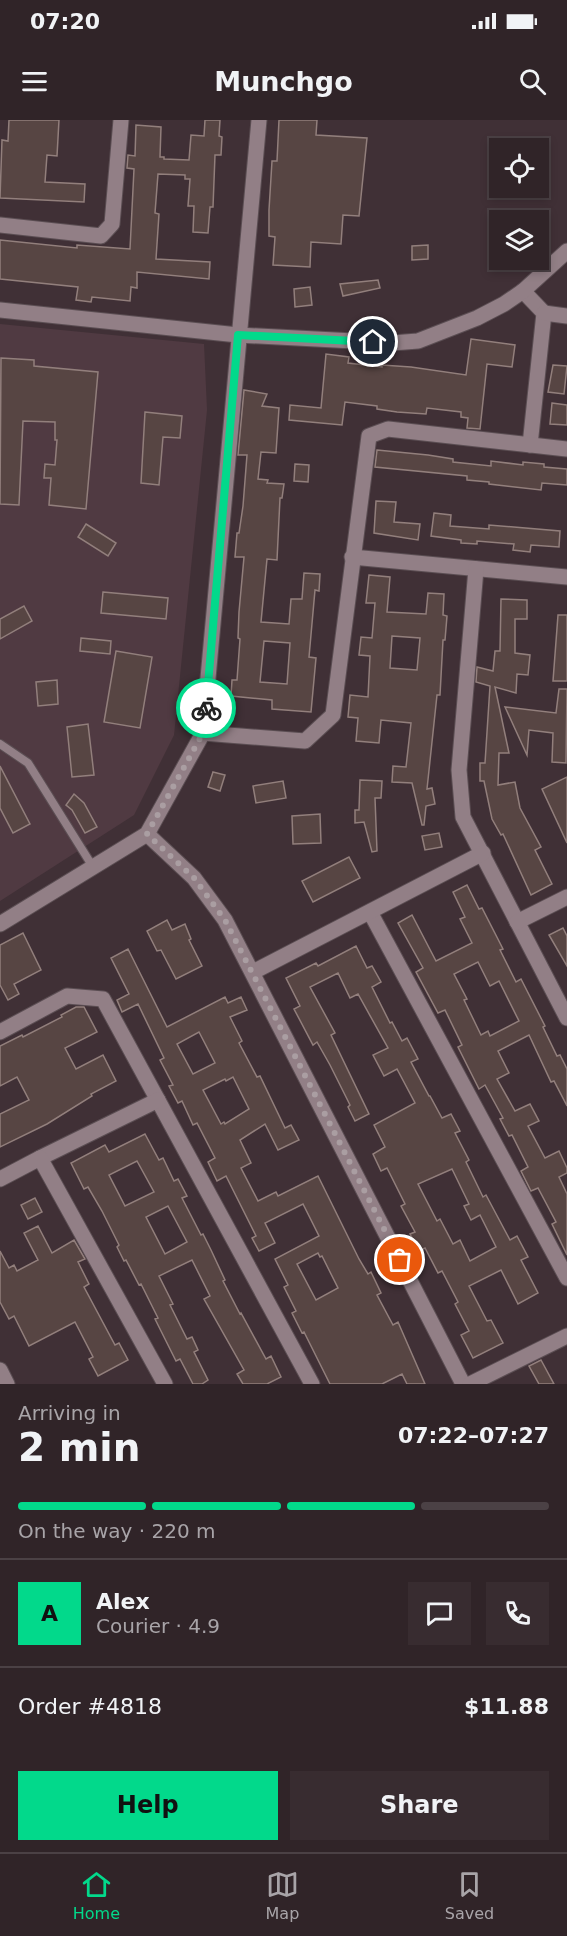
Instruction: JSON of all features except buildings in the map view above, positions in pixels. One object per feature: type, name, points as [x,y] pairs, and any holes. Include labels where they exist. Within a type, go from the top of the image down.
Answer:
[{"type":"street","points":[[0,225],[101,236],[112,224],[121,120]]},
{"type":"street","points":[[0,924],[147,834],[203,733],[259,120]]},
{"type":"street","points":[[0,310],[238,335],[392,343],[418,341],[477,318],[504,304],[523,291],[567,251]]},
{"type":"street","points":[[523,291],[544,313],[567,316]]},
{"type":"street","points":[[530,445],[544,313]]},
{"type":"street","points":[[203,733],[305,741],[333,715],[369,436],[388,429],[567,448]]},
{"type":"street","points":[[352,557],[567,577]]},
{"type":"street","points":[[476,569],[459,770],[464,817],[567,1018]]},
{"type":"street","points":[[147,834],[194,878],[225,920],[463,1384]]},
{"type":"street","points":[[253,972],[483,854]]},
{"type":"street","points":[[517,922],[567,897]]},
{"type":"street","points":[[370,912],[567,1278]]},
{"type":"street","points":[[0,1032],[67,996],[103,999],[312,1384]]},
{"type":"street","points":[[0,1179],[158,1100]]},
{"type":"street","points":[[40,1158],[165,1384]]},
{"type":"street","points":[[470,1384],[567,1336]]},
{"type":"street","points":[[0,1370],[7,1384]]},
{"type":"lane","points":[[0,744],[28,764],[93,867]]},
{"type":"shaded area","points":[[0,324],[204,344],[207,410],[174,735],[134,815],[0,901]]},
{"type":"way so far","points":[[206,708],[203,733],[147,834],[194,878],[225,920],[400,1260]]},
{"type":"route","points":[[206,708],[238,335],[373,342]]}]
